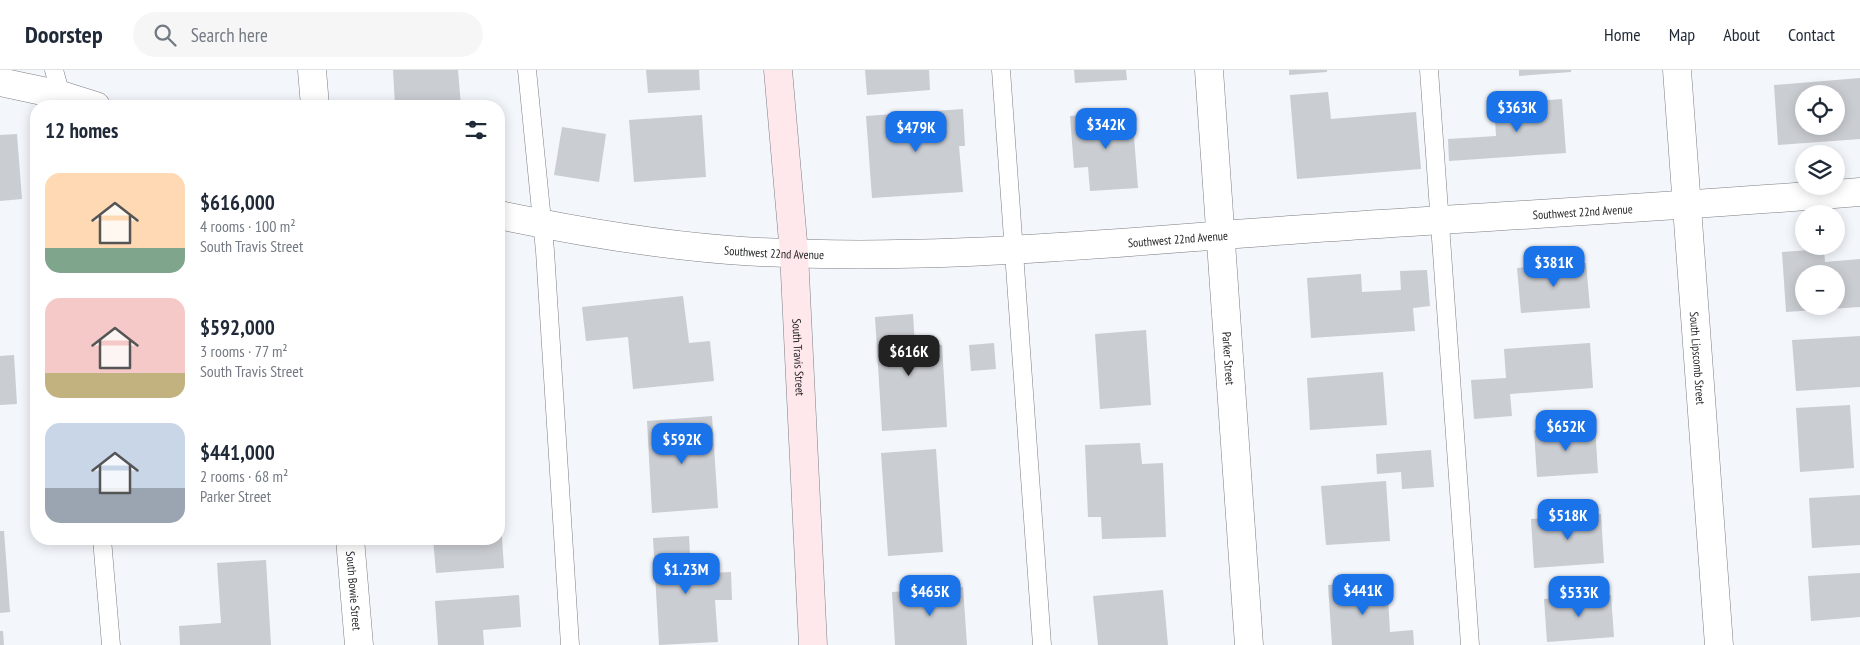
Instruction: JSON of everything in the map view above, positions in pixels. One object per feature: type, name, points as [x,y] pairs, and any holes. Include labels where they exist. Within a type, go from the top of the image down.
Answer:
[{"type":"main road","name":"South Travis Street","points":[[778,70],[794,253],[813,645]]},
{"type":"street","points":[[312,70],[314,100]]},
{"type":"street","name":"Parker Street","points":[[1209,70],[1249,645]]},
{"type":"street","name":"South Lipscomb Street","points":[[1677,70],[1719,645]]},
{"type":"street","points":[[0,82],[60,91],[82,100]]},
{"type":"street","name":"Southwest 22nd Avenue","points":[[505,216],[632,240],[729,250],[885,254],[1014,249],[1439,220],[1687,206],[1860,192]]},
{"type":"street","name":"South Bowie Street","points":[[351,545],[359,645]]},
{"type":"lane","points":[[527,70],[542,224],[570,645]]},
{"type":"lane","points":[[1001,70],[1042,645]]},
{"type":"lane","points":[[1429,70],[1470,645]]},
{"type":"lane","points":[[103,545],[111,645]]},
{"type":"building","points":[[393,70],[458,70],[460,100],[395,100]]},
{"type":"building","points":[[646,70],[699,70],[700,90],[648,93]]},
{"type":"building","points":[[865,70],[929,70],[930,90],[867,95]]},
{"type":"building","points":[[1074,70],[1126,70],[1127,80],[1075,83]]},
{"type":"building","points":[[1289,70],[1327,70],[1327,72],[1289,75]]},
{"type":"building","points":[[1519,70],[1571,70],[1571,72],[1519,76]]},
{"type":"building","points":[[1860,78],[1860,139],[1778,145],[1774,85]]},
{"type":"building","points":[[1328,92],[1331,119],[1416,112],[1421,169],[1297,179],[1290,95]]},
{"type":"building","points":[[1562,99],[1566,153],[1449,161],[1448,139],[1496,136],[1494,104]]},
{"type":"building","points":[[963,109],[965,146],[959,146],[963,192],[872,198],[866,116]]},
{"type":"building","points":[[1132,111],[1138,188],[1090,191],[1088,167],[1074,168],[1070,116]]},
{"type":"building","points":[[702,115],[706,177],[634,182],[629,120]]},
{"type":"building","points":[[562,127],[606,134],[599,182],[554,175]]},
{"type":"building","points":[[17,134],[22,199],[0,201],[0,135]]},
{"type":"building","points":[[1795,251],[1795,255],[1824,255],[1825,262],[1860,259],[1860,307],[1845,308],[1845,265],[1795,265],[1795,311],[1786,312],[1782,252]]},
{"type":"building","points":[[1586,263],[1590,308],[1521,313],[1517,268]]},
{"type":"building","points":[[1427,270],[1430,306],[1413,308],[1415,331],[1311,338],[1307,278],[1361,274],[1362,292],[1401,290],[1400,271]]},
{"type":"building","points":[[683,296],[689,343],[710,341],[714,381],[633,389],[628,337],[586,341],[582,307]]},
{"type":"building","points":[[913,314],[915,346],[942,345],[947,427],[882,431],[875,317]]},
{"type":"building","points":[[1146,330],[1151,405],[1100,409],[1095,334]]},
{"type":"building","points":[[1860,336],[1860,387],[1796,391],[1792,340]]},
{"type":"building","points":[[994,343],[996,369],[971,371],[969,345]]},
{"type":"building","points":[[1590,343],[1593,388],[1510,394],[1512,416],[1474,419],[1471,380],[1506,378],[1504,349]]},
{"type":"building","points":[[14,355],[17,404],[0,405],[0,356]]},
{"type":"building","points":[[1383,372],[1387,425],[1310,430],[1307,378]]},
{"type":"building","points":[[1850,405],[1854,468],[1800,472],[1796,408]]},
{"type":"building","points":[[712,416],[718,508],[652,513],[647,421]]},
{"type":"building","points":[[1595,426],[1598,473],[1537,477],[1534,430]]},
{"type":"building","points":[[1140,443],[1142,464],[1163,463],[1166,537],[1102,539],[1101,517],[1088,517],[1085,445]]},
{"type":"building","points":[[936,449],[943,552],[888,556],[881,453]]},
{"type":"building","points":[[1431,450],[1434,487],[1402,489],[1401,472],[1377,474],[1376,454]]},
{"type":"building","points":[[1386,481],[1390,541],[1326,545],[1321,486]]},
{"type":"building","points":[[1860,495],[1860,545],[1812,548],[1809,498]]},
{"type":"building","points":[[1601,514],[1604,563],[1534,568],[1531,519]]},
{"type":"building","points":[[0,531],[4,531],[10,612],[0,613]]},
{"type":"building","points":[[689,536],[691,574],[731,572],[732,600],[715,600],[718,642],[659,645],[653,538]]},
{"type":"building","points":[[434,545],[502,545],[504,568],[436,573]]},
{"type":"building","points":[[266,560],[271,645],[180,645],[179,626],[221,623],[217,563]]},
{"type":"building","points":[[1860,573],[1860,617],[1811,621],[1808,576]]},
{"type":"building","points":[[1387,581],[1390,632],[1413,630],[1414,645],[1332,645],[1328,585]]},
{"type":"building","points":[[963,587],[967,645],[895,645],[892,592]]},
{"type":"building","points":[[1163,590],[1168,645],[1098,645],[1093,596]]},
{"type":"building","points":[[519,595],[521,627],[483,630],[484,645],[438,645],[435,601]]},
{"type":"building","points":[[1611,595],[1614,637],[1547,642],[1544,599]]},
{"type":"building","points":[[0,631],[3,631],[4,645],[0,645]]}]
